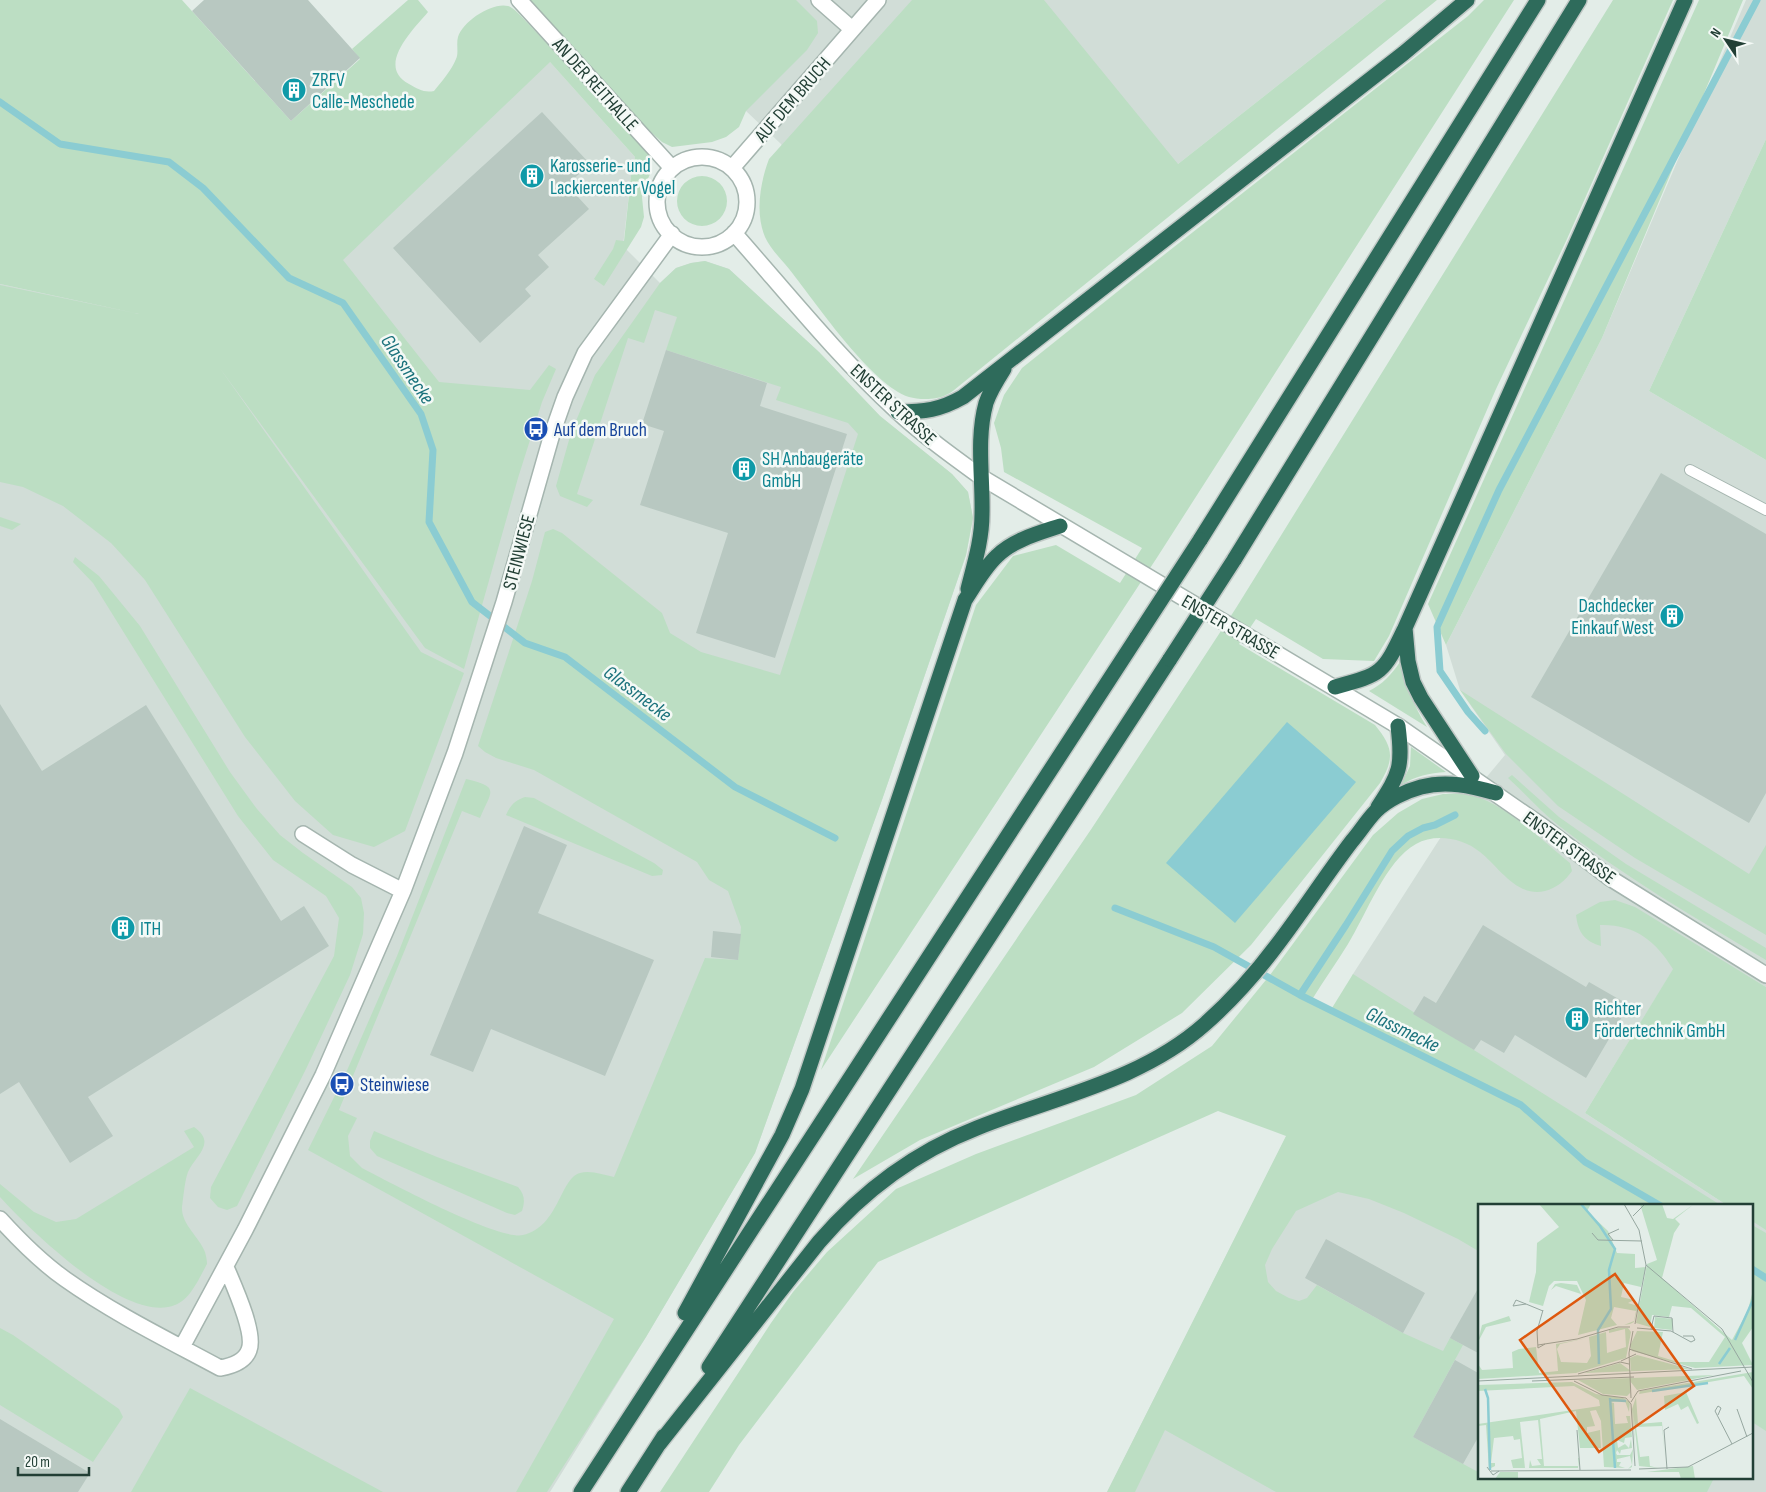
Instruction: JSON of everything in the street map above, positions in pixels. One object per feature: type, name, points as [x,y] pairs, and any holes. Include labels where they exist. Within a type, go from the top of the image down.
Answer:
[{"type":"highway","points":[[898,412],[924,412],[949,405],[963,397],[1404,53],[1467,0]]},
{"type":"highway","points":[[581,1492],[1200,540],[1538,0]]},
{"type":"highway","points":[[628,1492],[1234,560],[1579,0]]},
{"type":"highway","points":[[1336,688],[1375,675],[1388,662],[1405,628],[1685,0]]},
{"type":"highway","points":[[629,1416],[782,1135],[802,1090],[965,600],[980,543],[982,514],[980,447],[986,403],[1008,361]]},
{"type":"highway","points":[[965,600],[997,555],[1029,537],[1060,526]]},
{"type":"highway","points":[[1405,628],[1408,661],[1413,682],[1421,698],[1472,776]]},
{"type":"highway","points":[[659,1444],[819,1242],[839,1219],[897,1170],[954,1138],[1006,1117],[1084,1091],[1153,1060],[1204,1024],[1244,984],[1276,946],[1342,854],[1376,811],[1392,786],[1400,766],[1398,726]]},
{"type":"highway","points":[[1376,811],[1408,792],[1432,785],[1457,784],[1496,793]]},
{"type":"street","name":"AN DER REITHALLE","points":[[519,0],[672,168]]},
{"type":"street","points":[[819,0],[852,29]]},
{"type":"street","name":"AUF DEM BRUCH","points":[[732,168],[878,0]]},
{"type":"street","points":[[706,157],[720,160],[732,168],[740,178],[746,191],[747,205],[743,220],[734,233],[721,242],[706,246],[690,245],[676,238],[665,227],[659,213],[657,198],[661,184],[672,168],[692,158],[706,157]]},
{"type":"street","name":"ENSTER STRASSE","points":[[734,233],[833,347],[898,412],[937,446],[981,477],[1060,526],[1398,726],[1496,793],[1610,878],[1766,975]]},
{"type":"street","name":"STEINWIESE","points":[[182,1348],[226,1267],[323,1075],[403,891],[455,753],[504,602],[552,434],[577,368],[584,353],[672,234]]},
{"type":"street","points":[[303,834],[352,865],[403,891]]},
{"type":"street","points":[[0,1219],[30,1249],[64,1278],[107,1306],[220,1368],[232,1366],[241,1360],[249,1350],[251,1337],[226,1267]]},
{"type":"lane","points":[[1690,470],[1766,510]]},
{"type":"shaded area","points":[[533,0],[1386,0],[1178,164],[789,158],[781,144],[746,111],[641,116]]},
{"type":"shaded area","points":[[1746,0],[1766,0],[1766,139],[1649,391],[1766,460],[1766,987],[1690,942],[1585,1113],[1725,1204],[1478,1204],[1478,1480],[1754,1480],[1754,1204],[1752,1204],[1766,1148],[1766,1492],[1107,1492],[1287,1135],[1353,974],[1455,815],[1505,755],[1460,690],[1446,645],[1602,338]]},
{"type":"shaded area","points":[[534,44],[635,157],[623,246],[660,283],[676,268],[691,263],[705,261],[729,269],[819,352],[880,416],[952,474],[968,492],[973,518],[966,555],[883,797],[755,1153],[646,1337],[550,1492],[0,1492],[0,284],[159,318]]},
{"type":"green space","points":[[0,0],[182,0],[291,121],[360,59],[352,49],[408,0],[418,0],[428,12],[400,48],[396,58],[396,68],[399,76],[409,84],[424,91],[434,91],[452,68],[457,57],[458,37],[466,25],[486,10],[494,7],[508,6],[520,15],[643,145],[651,156],[651,172],[642,197],[644,217],[641,227],[604,286],[594,279],[613,249],[616,240],[624,241],[635,157],[550,62],[343,260],[439,382],[530,390],[549,365],[556,369],[542,402],[518,478],[464,669],[425,648],[219,367],[421,652],[464,673],[405,831],[374,847],[333,835],[295,801],[245,737],[145,580],[111,543],[63,506],[23,487],[0,482],[0,285],[139,314],[0,284]]},
{"type":"green space","points":[[527,0],[796,0],[817,21],[818,33],[807,50],[746,111],[739,127],[726,137],[712,142],[672,147],[662,142],[629,112]]},
{"type":"green space","points":[[912,0],[1044,0],[1178,164],[1386,0],[1437,0],[953,391],[942,397],[923,399],[909,397],[894,390],[846,343],[767,242],[762,228],[759,208],[763,178],[769,159]]},
{"type":"green space","points":[[1484,0],[1514,0],[1158,556],[821,1070],[976,605],[1013,556],[1056,545],[1120,583],[1142,548],[1004,472],[1001,448],[994,423],[1004,395],[1022,368],[1468,16]]},
{"type":"green space","points":[[1613,0],[1673,0],[1567,239],[1496,389],[1389,636],[1374,661],[1323,659],[1256,619],[1239,644],[1375,725],[1385,740],[1390,753],[1388,766],[1380,783],[1251,945],[1182,1013],[1094,1067],[920,1140],[853,1179],[1092,828],[1236,608]]},
{"type":"green space","points":[[1699,0],[1743,0],[1602,338],[1446,645],[1428,604]]},
{"type":"green space","points":[[1766,139],[1766,460],[1649,391]]},
{"type":"green space","points":[[697,176],[707,176],[720,183],[727,196],[727,206],[720,219],[707,226],[697,226],[688,222],[681,215],[677,206],[677,196],[681,187],[688,180]]},
{"type":"green space","points":[[705,261],[729,269],[819,352],[880,416],[952,474],[968,492],[973,518],[966,555],[883,797],[755,1153],[646,1337],[547,1492],[516,1492],[614,1319],[308,1150],[345,1075],[397,956],[466,779],[489,787],[490,795],[488,801],[480,818],[462,811],[339,1110],[357,1118],[348,1136],[350,1156],[362,1168],[418,1197],[492,1229],[523,1235],[535,1230],[552,1213],[573,1177],[580,1173],[589,1172],[614,1177],[705,958],[738,960],[741,927],[728,891],[709,880],[697,862],[534,770],[496,758],[478,746],[532,581],[545,532],[553,529],[562,533],[662,613],[670,633],[701,652],[780,675],[858,434],[848,423],[776,400],[781,387],[666,350],[677,317],[655,310],[644,343],[628,338],[577,494],[593,500],[587,507],[560,496],[556,486],[571,433],[595,375],[660,283],[676,268]]},
{"type":"green space","points":[[0,517],[21,524],[12,530],[0,526]]},
{"type":"green space","points":[[75,557],[99,576],[140,626],[230,772],[257,809],[280,835],[352,887],[361,898],[364,913],[363,934],[350,975],[306,1069],[237,1206],[227,1210],[218,1207],[210,1198],[211,1187],[334,956],[339,918],[326,896],[273,860],[238,816],[93,583],[73,562]]},
{"type":"green space","points":[[1400,662],[1411,696],[1427,727],[1369,691],[1386,679]]},
{"type":"green space","points":[[1460,690],[1749,874],[1766,845],[1766,935],[1635,858],[1558,806],[1506,754]]},
{"type":"green space","points":[[1411,747],[1446,772],[1412,779],[1401,785],[1410,766]]},
{"type":"green space","points":[[1512,775],[1559,817],[1626,864],[1766,948],[1766,960],[1660,896],[1583,844],[1551,820],[1508,778]]},
{"type":"green space","points":[[1443,794],[1466,794],[1479,797],[1521,822],[1570,863],[1572,871],[1557,886],[1549,890],[1535,892],[1517,886],[1480,852],[1466,843],[1440,838],[1416,844],[1395,862],[1386,875],[1348,944],[1313,998],[1332,1008],[1353,974],[1719,1204],[1478,1204],[1478,1251],[1404,1213],[1369,1199],[1338,1192],[1296,1211],[1272,1249],[1265,1265],[1268,1282],[1276,1291],[1299,1301],[1307,1298],[1317,1285],[1403,1333],[1443,1351],[1450,1338],[1463,1345],[1413,1437],[1478,1472],[1478,1480],[1713,1480],[1707,1492],[1276,1492],[1165,1430],[1135,1492],[1107,1492],[1286,1136],[1218,1111],[878,1262],[739,1445],[709,1492],[660,1492],[793,1292],[827,1252],[896,1189],[976,1154],[1136,1095],[1212,1046],[1270,975],[1373,835],[1398,813],[1422,799]]},
{"type":"green space","points":[[525,797],[534,798],[654,863],[663,870],[662,875],[652,876],[506,815],[514,803]]},
{"type":"green space","points":[[1615,900],[1635,907],[1766,987],[1766,1230],[1754,1222],[1754,1204],[1725,1204],[1585,1113],[1673,969],[1651,942],[1623,927],[1600,925],[1601,946],[1586,938],[1580,931],[1576,915],[1600,902]]},
{"type":"green space","points":[[194,1127],[204,1138],[204,1144],[203,1149],[187,1175],[182,1213],[187,1225],[205,1252],[207,1264],[190,1293],[175,1305],[155,1307],[132,1301],[106,1288],[56,1251],[33,1231],[0,1197],[0,1184],[34,1212],[56,1222],[76,1219],[194,1147],[184,1131]]},
{"type":"green space","points":[[374,1131],[518,1187],[524,1199],[522,1211],[515,1215],[507,1213],[377,1156],[370,1148],[370,1141]]},
{"type":"green space","points":[[1754,1226],[1766,1233],[1766,1431],[1754,1423]]},
{"type":"green space","points":[[0,1328],[13,1335],[119,1409],[123,1417],[93,1462],[0,1405]]},
{"type":"green space","points":[[190,1388],[383,1492],[131,1492]]},
{"type":"water","points":[[1287,722],[1356,782],[1235,923],[1166,863]]},
{"type":"building","name":"ZRFV Calle-Meschede","points":[[204,0],[308,0],[360,58],[291,121],[192,11]]},
{"type":"building","points":[[542,112],[590,164],[567,185],[589,209],[538,255],[549,267],[525,289],[531,296],[480,343],[393,248]]},
{"type":"building","name":"SH Anbaugeräte GmbH","points":[[666,350],[767,383],[760,406],[847,434],[775,658],[696,633],[728,533],[640,505],[664,431],[642,424]]},
{"type":"building","name":"Dachdecker Einkauf West","points":[[1661,473],[1766,534],[1766,793],[1749,823],[1531,697]]},
{"type":"building","name":"ITH","points":[[0,704],[42,771],[146,705],[281,921],[304,906],[329,946],[88,1097],[113,1136],[70,1163],[19,1082],[0,1094]]},
{"type":"building","points":[[524,826],[567,845],[538,913],[654,960],[605,1076],[491,1029],[473,1072],[430,1055]]},
{"type":"building","points":[[1483,925],[1586,987],[1589,982],[1629,1005],[1586,1078],[1515,1035],[1504,1053],[1481,1040],[1474,1050],[1413,1014],[1424,996],[1436,1003]]},
{"type":"building","points":[[713,931],[741,934],[738,960],[711,957]]},
{"type":"building","points":[[1326,1239],[1425,1293],[1403,1333],[1305,1278]]},
{"type":"building","points":[[1478,1289],[1478,1353],[1450,1338]]},
{"type":"building","points":[[1455,1360],[1478,1373],[1478,1438],[1463,1464],[1413,1437]]},
{"type":"building","points":[[0,1419],[90,1473],[78,1492],[0,1492]]},
{"type":"waterway","points":[[1485,731],[1468,712],[1440,671],[1437,627],[1499,490],[1757,0]]},
{"type":"waterway","name":"Glassmecke","points":[[0,102],[60,144],[169,162],[203,188],[289,278],[343,303],[421,414],[433,450],[429,522],[472,602],[525,643],[565,657],[735,787],[835,838]]},
{"type":"waterway","points":[[1300,995],[1392,851],[1408,836],[1455,815]]},
{"type":"waterway","name":"Glassmecke","points":[[1115,908],[1214,947],[1300,995],[1521,1105],[1585,1162],[1658,1204]]},
{"type":"waterway","name":"Glassmecke","points":[[1754,1270],[1766,1278]]},
{"type":"place","name":"ZRFV Calle-Meschede","points":[[294,90]]},
{"type":"place","name":"Karosserie- und Lackiercenter Vogel","points":[[532,176]]},
{"type":"place","name":"Auf dem Bruch","points":[[536,429]]},
{"type":"place","name":"SH Anbaugeräte GmbH","points":[[744,469]]},
{"type":"place","name":"Dachdecker Einkauf West","points":[[1672,616]]},
{"type":"place","name":"ITH","points":[[123,928]]},
{"type":"place","name":"Richter Fördertechnik GmbH","points":[[1577,1019]]},
{"type":"place","name":"Steinwiese","points":[[342,1084]]}]
